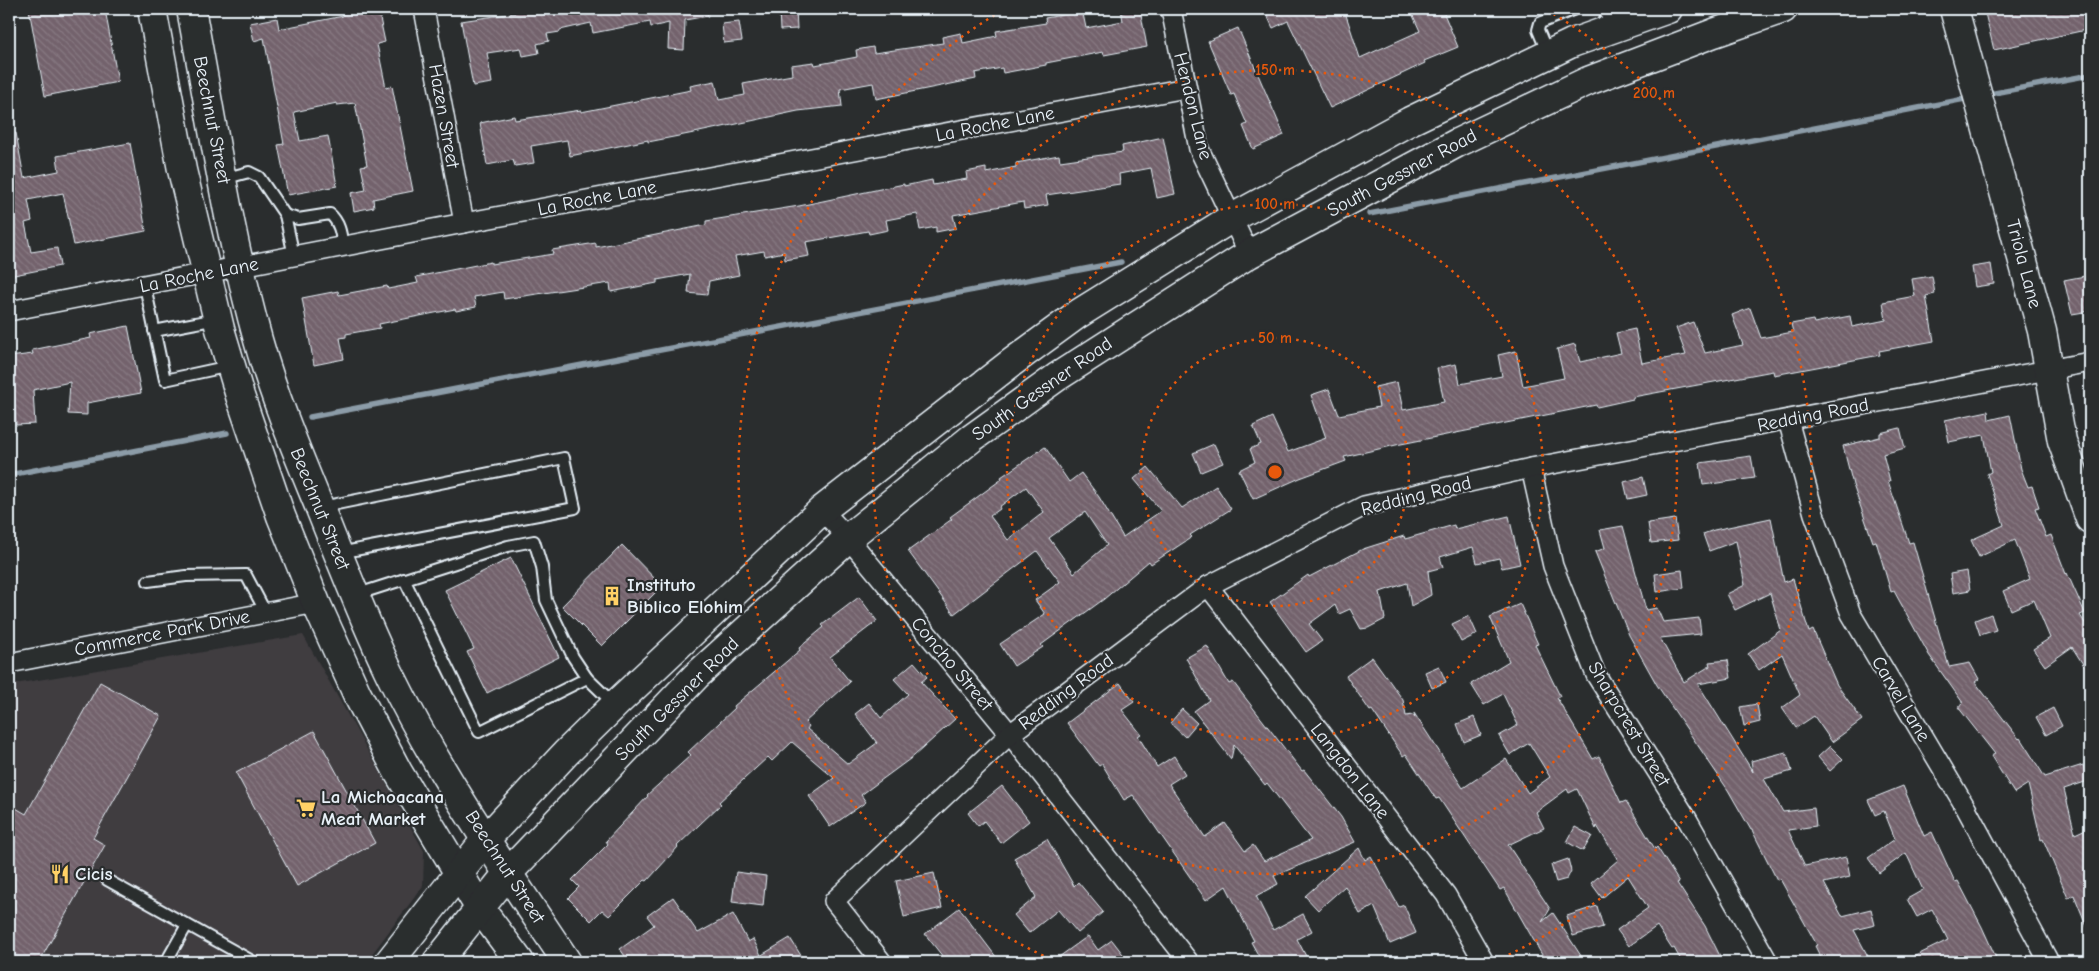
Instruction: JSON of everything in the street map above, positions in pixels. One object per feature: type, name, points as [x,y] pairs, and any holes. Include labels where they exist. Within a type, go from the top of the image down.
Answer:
[{"type":"main road","name":"Beechnut Street","points":[[152,9],[182,170],[206,274],[231,366],[281,516],[316,604],[357,694],[398,772],[479,907],[520,962]]},
{"type":"main road","name":"Beechnut Street","points":[[191,9],[240,267],[258,341],[277,399],[354,595],[391,676],[436,756],[486,839],[567,962]]},
{"type":"main road","name":"South Gessner Road","points":[[389,962],[486,839],[566,753],[822,510],[952,408],[1078,314],[1232,218],[1410,122],[1572,43],[1608,19],[1668,9]]},
{"type":"main road","name":"South Gessner Road","points":[[437,962],[508,873],[696,676],[848,538],[972,438],[1057,377],[1249,254],[1457,143],[1588,81],[1783,9]]},
{"type":"main road","name":"Triola Lane","points":[[1954,9],[2028,275],[2051,370],[2062,441],[2090,519]]},
{"type":"main road","points":[[1572,43],[1588,81]]},
{"type":"street","name":"Hazen Street","points":[[424,9],[464,223]]},
{"type":"street","name":"Hendon Lane","points":[[1171,9],[1199,149],[1249,254]]},
{"type":"street","name":"La Roche Lane","points":[[9,311],[464,223],[1186,88]]},
{"type":"street","name":"Redding Road","points":[[882,962],[834,901],[1010,734],[1208,586],[1364,506],[1531,468],[2090,362]]},
{"type":"street","name":"Carvel Lane","points":[[1788,420],[1814,514],[1850,614],[1966,808],[2049,962]]},
{"type":"street","name":"Sharpcrest Street","points":[[1531,468],[1553,566],[1596,674],[1686,817],[1768,962]]},
{"type":"street","name":"Concho Street","points":[[822,510],[848,538],[1010,734],[1189,962]]},
{"type":"street","name":"Langdon Lane","points":[[1208,586],[1446,895],[1484,962]]},
{"type":"street","name":"Commerce Park Drive","points":[[9,663],[316,604]]},
{"type":"lane","points":[[1548,55],[1538,30],[1540,23],[1576,9]]},
{"type":"lane","points":[[223,179],[250,172],[260,177],[285,215],[294,256]]},
{"type":"lane","points":[[285,215],[298,219],[330,214],[340,228],[343,247]]},
{"type":"lane","points":[[145,286],[165,380],[231,366]]},
{"type":"lane","points":[[154,331],[218,319]]},
{"type":"lane","points":[[320,508],[564,458],[575,508],[338,553]]},
{"type":"lane","points":[[354,595],[508,546],[534,541],[542,567],[546,600],[573,657],[587,678],[616,705]]},
{"type":"lane","points":[[148,581],[186,576],[246,575],[266,613]]},
{"type":"lane","points":[[404,579],[478,732],[587,678]]},
{"type":"lane","points":[[107,880],[254,962]]},
{"type":"lane","points":[[166,962],[187,925]]},
{"type":"shaded area","points":[[303,635],[424,851],[423,886],[366,962],[9,962],[9,685]]},
{"type":"building","points":[[29,9],[105,9],[118,82],[45,96]]},
{"type":"building","points":[[341,9],[378,9],[385,42],[377,44],[386,88],[392,86],[413,191],[373,199],[374,207],[354,211],[351,193],[366,190],[361,166],[367,165],[355,103],[337,105],[337,103],[294,112],[300,141],[328,136],[337,186],[288,195],[278,145],[284,144],[264,38],[254,41],[250,23],[277,18],[279,29],[343,16]]},
{"type":"building","points":[[514,9],[707,9],[708,16],[685,20],[684,50],[668,49],[669,23],[651,27],[650,22],[593,33],[591,23],[560,30],[560,32],[547,34],[549,41],[537,44],[539,53],[523,56],[521,48],[487,53],[492,83],[473,86],[461,21],[515,13]]},
{"type":"building","points":[[779,9],[796,9],[797,29],[780,30]]},
{"type":"building","points":[[1066,9],[1082,9],[1086,28],[1123,21],[1121,9],[1140,9],[1147,47],[1104,55],[1103,52],[1003,73],[1002,68],[975,73],[976,79],[876,99],[873,83],[840,89],[842,106],[798,111],[570,156],[567,140],[531,146],[534,163],[515,166],[513,160],[487,165],[480,123],[514,116],[515,120],[581,110],[581,112],[691,90],[690,86],[715,81],[719,100],[745,95],[743,84],[792,75],[791,65],[814,62],[815,65],[857,57],[856,50],[873,47],[874,53],[943,43],[942,37],[961,33],[963,43],[997,36],[996,31],[1046,23],[1045,18],[1068,14]]},
{"type":"building","points":[[1276,9],[1344,9],[1360,58],[1420,31],[1410,9],[1442,9],[1458,47],[1424,61],[1425,63],[1330,108],[1288,21],[1273,28],[1266,13]]},
{"type":"building","points":[[1984,9],[2090,9],[2090,29],[1994,50]]},
{"type":"building","points":[[739,22],[742,41],[724,43],[722,24]]},
{"type":"building","points":[[1238,28],[1284,135],[1253,149],[1243,126],[1247,124],[1234,94],[1231,95],[1208,41]]},
{"type":"building","points":[[16,133],[24,178],[59,171],[57,156],[130,143],[146,231],[74,245],[63,193],[28,200],[32,221],[25,223],[31,252],[57,248],[60,266],[9,276],[9,134]]},
{"type":"building","points":[[1163,137],[1175,194],[1157,198],[1151,168],[1119,174],[1120,184],[1046,195],[1048,205],[1024,209],[1023,202],[953,215],[956,228],[936,232],[936,227],[920,230],[917,214],[886,220],[888,230],[869,234],[868,231],[806,242],[809,256],[785,260],[784,252],[765,256],[764,251],[735,256],[739,275],[709,281],[707,295],[688,293],[690,274],[611,292],[610,283],[504,299],[503,292],[474,297],[476,307],[456,311],[455,309],[379,324],[380,328],[346,334],[346,337],[340,338],[344,359],[314,365],[302,298],[338,291],[339,295],[387,286],[388,289],[418,283],[416,277],[491,262],[491,264],[553,254],[552,250],[596,243],[596,247],[706,225],[706,221],[799,206],[904,184],[904,186],[932,180],[933,185],[967,179],[966,172],[986,168],[986,173],[1016,167],[1016,163],[1059,155],[1060,161],[1123,152],[1122,146]]},
{"type":"building","points":[[1991,264],[1994,284],[1975,287],[1972,267]]},
{"type":"building","points":[[2090,275],[2090,311],[2072,314],[2064,280]]},
{"type":"building","points":[[1932,276],[1935,294],[1926,296],[1934,341],[1879,351],[1880,355],[1774,375],[1773,371],[1633,397],[1633,399],[1597,407],[1596,405],[1344,457],[1346,461],[1300,478],[1253,499],[1239,470],[1255,462],[1250,449],[1261,444],[1253,426],[1272,417],[1288,452],[1326,438],[1311,395],[1329,389],[1339,415],[1379,407],[1375,387],[1397,382],[1403,410],[1444,402],[1437,368],[1456,364],[1460,384],[1502,376],[1498,355],[1516,351],[1523,386],[1564,378],[1557,349],[1575,344],[1580,362],[1621,353],[1616,333],[1635,329],[1642,363],[1686,355],[1676,328],[1693,322],[1705,353],[1743,345],[1732,315],[1750,308],[1761,338],[1793,332],[1791,324],[1813,320],[1814,323],[1850,316],[1852,327],[1886,320],[1883,302],[1915,296],[1912,279]]},
{"type":"building","points":[[128,326],[141,393],[87,403],[87,415],[68,414],[70,382],[33,390],[35,424],[16,425],[14,394],[9,394],[9,357],[33,354],[32,350],[91,338],[90,334]]},
{"type":"building","points":[[1988,411],[1989,420],[2010,415],[2021,469],[2028,487],[2032,486],[2039,507],[2035,508],[2046,537],[2051,535],[2066,574],[2085,613],[2080,615],[2090,631],[2090,675],[2072,647],[2045,666],[2033,649],[2050,638],[2034,600],[2011,610],[2003,591],[2030,579],[2015,540],[1979,557],[1971,540],[2004,525],[1987,474],[1991,472],[1984,435],[1949,442],[1945,420]]},
{"type":"building","points":[[1900,428],[1905,448],[1883,454],[1890,481],[1888,481],[1909,543],[1913,542],[1949,667],[1970,663],[1979,679],[1975,682],[2020,738],[2045,777],[2083,765],[2088,781],[2064,789],[2075,834],[2090,827],[2090,934],[2074,895],[2068,898],[2043,839],[2041,840],[2028,784],[2014,793],[1991,756],[1995,754],[1958,707],[1963,703],[1929,655],[1894,591],[1891,592],[1876,541],[1873,542],[1853,485],[1843,446],[1880,437],[1880,433]]},
{"type":"building","points":[[1214,444],[1223,463],[1201,472],[1193,453]]},
{"type":"building","points":[[1045,447],[1069,482],[1081,473],[1099,497],[1123,537],[1161,511],[1134,479],[1148,467],[1182,508],[1216,486],[1231,509],[1190,535],[1192,537],[1151,564],[1149,561],[1104,599],[1041,645],[1043,647],[1014,666],[1000,644],[1045,614],[1035,600],[1060,582],[1037,551],[954,614],[908,551],[952,519],[950,517],[1002,479],[1001,477]],"holes":[[[1026,487],[1044,512],[1008,540],[990,516]],[[1085,512],[1107,545],[1074,573],[1049,538]]]},
{"type":"building","points":[[1751,456],[1755,478],[1703,485],[1700,463]]},
{"type":"building","points":[[1643,477],[1647,495],[1628,499],[1624,482]]},
{"type":"building","points":[[1509,516],[1520,564],[1502,568],[1499,558],[1477,563],[1473,547],[1440,557],[1443,567],[1428,571],[1431,595],[1411,606],[1407,583],[1380,592],[1385,619],[1368,628],[1361,629],[1350,609],[1339,614],[1335,605],[1309,624],[1322,641],[1306,652],[1270,602],[1308,575],[1309,577],[1363,549],[1404,536],[1405,539],[1454,525],[1455,529]]},
{"type":"building","points":[[1771,518],[1784,582],[1793,579],[1809,632],[1813,630],[1837,685],[1862,720],[1832,742],[1814,716],[1796,728],[1782,708],[1800,695],[1782,654],[1759,670],[1748,654],[1781,630],[1770,593],[1735,610],[1727,594],[1745,585],[1736,541],[1709,551],[1703,534]]},
{"type":"building","points":[[1675,519],[1678,540],[1651,543],[1648,523]]},
{"type":"building","points":[[1623,526],[1646,610],[1657,608],[1663,622],[1699,618],[1701,634],[1660,638],[1684,682],[1710,666],[1709,662],[1728,660],[1731,678],[1698,684],[1753,772],[1751,761],[1786,752],[1792,771],[1764,779],[1783,812],[1814,808],[1816,826],[1788,830],[1805,866],[1846,857],[1850,877],[1824,883],[1842,916],[1871,909],[1875,925],[1854,930],[1871,962],[1823,962],[1815,946],[1817,945],[1780,879],[1777,880],[1752,830],[1728,790],[1657,685],[1629,635],[1595,552],[1605,548],[1600,530]]},
{"type":"building","name":"Instituto Biblico Elohim","points":[[622,545],[662,586],[602,646],[562,606]]},
{"type":"building","points":[[511,558],[559,657],[487,693],[467,652],[474,649],[445,590]]},
{"type":"building","points":[[1682,570],[1684,588],[1657,592],[1655,574]]},
{"type":"building","points":[[1967,571],[1970,590],[1953,593],[1950,574]]},
{"type":"building","points":[[859,597],[877,621],[830,657],[850,682],[805,722],[809,726],[807,729],[848,764],[877,743],[855,714],[869,703],[881,718],[908,694],[894,679],[914,662],[927,677],[921,682],[955,719],[914,756],[861,795],[866,802],[830,827],[809,796],[834,778],[792,742],[772,761],[768,757],[719,802],[721,804],[677,846],[647,881],[645,880],[609,916],[602,910],[591,921],[568,898],[579,887],[572,880],[608,844],[606,841],[647,795],[691,755],[688,752],[735,708],[734,706],[800,650],[799,648],[824,627],[822,625]]},
{"type":"building","points":[[1520,604],[1538,644],[1535,645],[1560,696],[1557,698],[1593,759],[1599,756],[1621,803],[1626,801],[1655,849],[1657,847],[1679,882],[1677,883],[1705,926],[1723,962],[1682,962],[1657,926],[1629,946],[1617,930],[1648,908],[1628,876],[1602,898],[1591,883],[1618,860],[1597,826],[1596,829],[1577,789],[1569,793],[1567,789],[1536,812],[1544,828],[1508,845],[1550,909],[1542,922],[1553,913],[1585,962],[1546,962],[1504,888],[1500,890],[1439,798],[1436,799],[1406,754],[1403,756],[1346,676],[1372,657],[1403,700],[1406,716],[1413,715],[1415,718],[1414,713],[1463,788],[1506,759],[1528,793],[1550,777],[1529,743],[1510,755],[1499,736],[1518,725],[1503,694],[1484,705],[1471,684],[1509,661],[1490,617]]},
{"type":"building","points":[[1991,614],[1996,630],[1980,635],[1975,620]]},
{"type":"building","points":[[1469,616],[1477,634],[1461,642],[1452,624]]},
{"type":"building","points":[[1207,646],[1229,684],[1233,682],[1302,771],[1304,770],[1341,817],[1355,842],[1274,876],[1278,884],[1256,896],[1273,930],[1303,914],[1312,931],[1297,939],[1309,962],[1262,962],[1251,942],[1254,941],[1226,886],[1206,900],[1133,795],[1124,800],[1102,764],[1099,766],[1067,723],[1120,683],[1134,702],[1122,710],[1141,734],[1138,736],[1157,767],[1174,756],[1185,774],[1169,784],[1205,837],[1225,823],[1245,851],[1253,845],[1264,861],[1311,840],[1267,783],[1265,785],[1234,745],[1231,759],[1194,711],[1209,700],[1186,658]]},
{"type":"building","points":[[1439,666],[1446,682],[1432,688],[1425,672]]},
{"type":"building","points":[[100,682],[161,716],[93,838],[105,845],[39,962],[9,962],[9,804],[26,814]]},
{"type":"building","points":[[1757,704],[1760,722],[1744,726],[1740,707]]},
{"type":"building","points":[[2053,708],[2062,726],[2046,735],[2036,717]]},
{"type":"building","points":[[1182,709],[1197,723],[1185,737],[1170,723]]},
{"type":"building","points":[[1474,717],[1481,735],[1464,742],[1457,724]]},
{"type":"building","name":"La Michoacana Meat Market","points":[[314,731],[375,843],[297,886],[236,773]]},
{"type":"building","points":[[1830,746],[1843,759],[1830,771],[1818,757]]},
{"type":"building","points":[[1002,786],[1029,821],[1001,843],[984,821],[978,826],[968,813]]},
{"type":"building","points":[[1903,786],[1924,836],[1932,832],[1955,882],[1958,881],[1998,962],[1903,962],[1948,940],[1932,909],[1917,917],[1907,899],[1923,890],[1906,853],[1879,873],[1868,858],[1895,839],[1884,811],[1875,815],[1868,800]]},
{"type":"building","points":[[1575,827],[1592,836],[1583,851],[1567,842]]},
{"type":"building","points":[[1047,839],[1074,886],[1078,882],[1103,912],[1078,933],[1058,910],[1029,933],[1014,915],[1036,897],[1014,858]]},
{"type":"building","points":[[1359,848],[1365,860],[1371,856],[1399,907],[1404,905],[1416,933],[1390,944],[1374,906],[1360,914],[1345,886],[1318,910],[1305,896]]},
{"type":"building","points":[[1568,859],[1571,871],[1567,879],[1556,882],[1551,865]]},
{"type":"building","points":[[736,872],[766,876],[763,906],[732,902]]},
{"type":"building","points":[[934,873],[942,908],[904,917],[896,881]]},
{"type":"building","points":[[673,897],[698,933],[733,914],[748,942],[753,939],[761,955],[747,962],[629,962],[620,949],[654,925],[647,916]]},
{"type":"building","points":[[1597,906],[1603,927],[1573,936],[1567,916]]},
{"type":"building","points":[[959,908],[1000,962],[947,962],[925,934]]},
{"type":"building","points":[[1088,936],[1098,950],[1112,940],[1129,962],[1052,962]]},
{"type":"building","points":[[790,938],[805,962],[750,962]]},
{"type":"waterway","points":[[1984,95],[2090,75]]},
{"type":"waterway","points":[[1369,214],[1970,98]]},
{"type":"waterway","points":[[310,417],[1121,262]]},
{"type":"waterway","points":[[9,475],[227,433]]},
{"type":"place","name":"Instituto Biblico Elohim","points":[[612,596]]},
{"type":"place","name":"La Michoacana Meat Market","points":[[306,808]]},
{"type":"place","name":"Cicis","points":[[60,874]]}]
